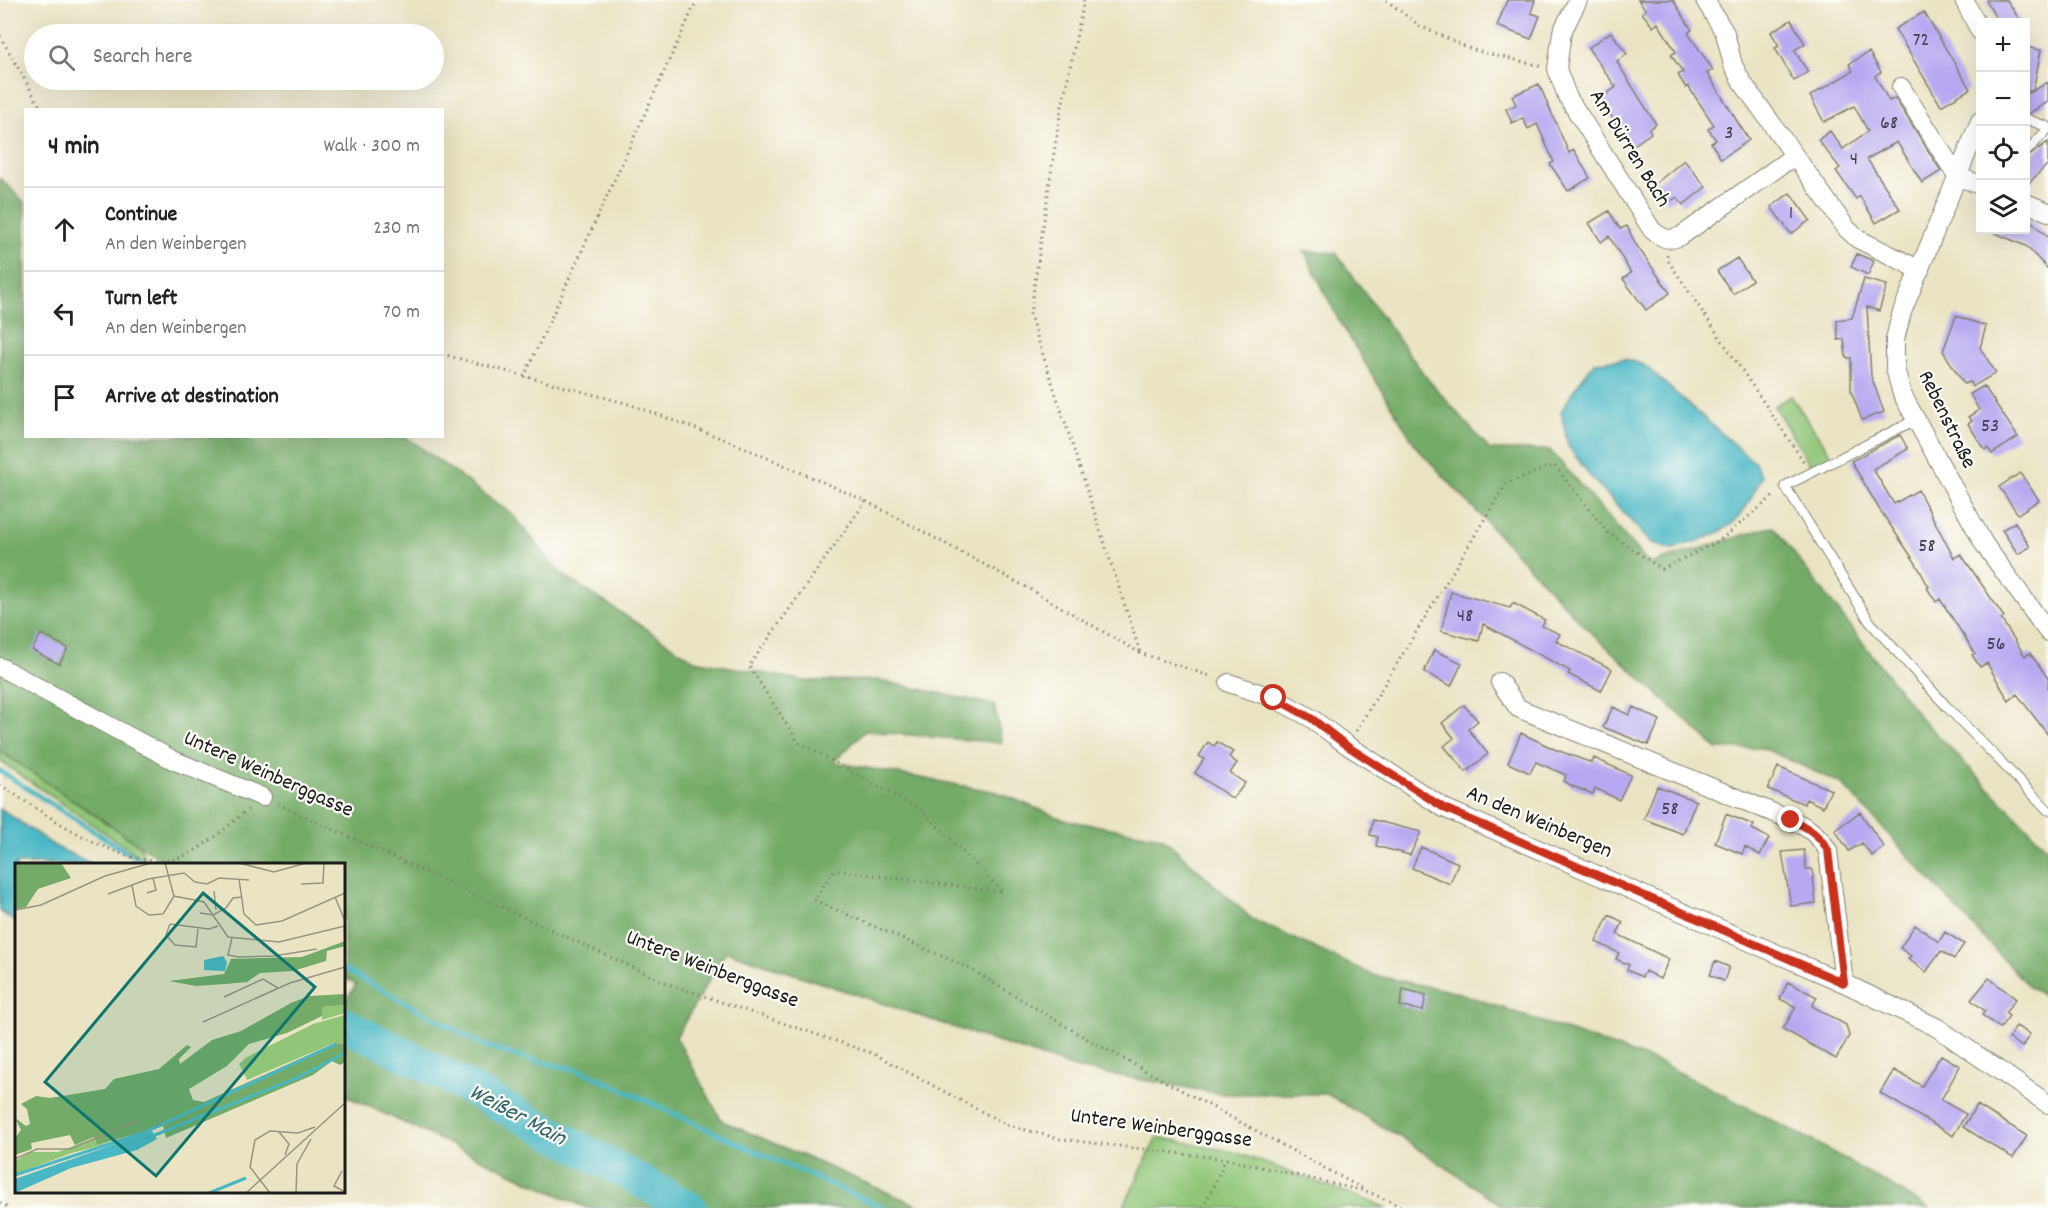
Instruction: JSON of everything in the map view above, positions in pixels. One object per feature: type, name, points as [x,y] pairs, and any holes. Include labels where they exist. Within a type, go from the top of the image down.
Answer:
[{"type":"street","name":"Am Dürren Bach","points":[[1578,0],[1562,32],[1557,69],[1567,96],[1652,230],[1664,239],[1681,236],[1794,156]]},
{"type":"street","points":[[1705,0],[1725,33],[1733,65],[1742,82],[1847,228],[1858,239],[1920,270]]},
{"type":"street","points":[[1964,0],[1976,22]]},
{"type":"street","points":[[1900,87],[1957,176],[1976,183]]},
{"type":"street","name":"Rebenstraße","points":[[1978,126],[1902,312],[1895,339],[1895,368],[1902,394],[1915,420],[1984,544],[2048,632]]},
{"type":"street","points":[[2030,205],[2048,212]]},
{"type":"street","name":"Untere Weinberggasse","points":[[0,667],[173,760],[262,797]]},
{"type":"street","points":[[1500,682],[1518,708],[1806,826],[1820,838],[1828,850],[1844,983]]},
{"type":"street","name":"An den Weinbergen","points":[[1229,683],[1274,698],[1311,718],[1347,746],[1444,808],[1844,983],[1936,1028],[2048,1104]]},
{"type":"lane","points":[[2030,121],[2048,128],[2030,147]]},
{"type":"lane","points":[[1915,420],[1785,486],[1870,622],[1947,706],[2048,810]]},
{"type":"path","points":[[524,377],[697,0]]},
{"type":"path","points":[[1084,0],[1058,126],[1030,315],[1140,653]]},
{"type":"path","points":[[1386,0],[1420,26],[1473,50],[1557,69]]},
{"type":"path","points":[[0,36],[24,78]]},
{"type":"path","points":[[31,90],[41,108]]},
{"type":"path","points":[[1664,239],[1669,262],[1812,473]]},
{"type":"path","points":[[444,355],[629,404],[729,441],[866,501],[1028,588],[1140,653],[1229,683]]},
{"type":"path","points":[[1347,746],[1506,484],[1554,465],[1607,532],[1662,569],[1719,541],[1785,486]]},
{"type":"path","points":[[866,501],[749,666],[798,742],[921,810],[1003,892],[834,870],[814,900],[967,967],[1089,1040],[1369,1192]]},
{"type":"path","points":[[0,785],[90,840],[146,861],[171,860],[192,852],[212,839],[262,797]]},
{"type":"path","name":"Untere Weinberggasse","points":[[262,797],[671,985],[874,1054],[1007,1125],[1060,1139],[1226,1160],[1369,1192],[1404,1208]]},
{"type":"path","points":[[1203,1208],[1226,1160]]},
{"type":"path","points":[[0,1203],[9,1208]]},
{"type":"green space","points":[[0,178],[24,202],[24,438],[322,438],[326,440],[334,438],[407,438],[512,514],[561,574],[694,660],[805,681],[877,680],[994,705],[1002,743],[865,731],[834,762],[997,792],[1065,820],[1162,837],[1252,919],[1373,975],[1460,993],[1663,1064],[1815,1142],[1929,1208],[1506,1208],[1405,1140],[1327,1094],[1222,1094],[1075,1068],[726,951],[676,1037],[722,1121],[924,1208],[586,1208],[345,1095],[345,1001],[356,985],[345,978],[345,863],[167,863],[0,751]]},
{"type":"green space","points":[[1304,251],[1336,253],[1426,377],[1490,450],[1550,450],[1649,564],[1773,526],[1920,717],[2048,849],[2048,999],[2029,987],[1842,784],[1763,748],[1717,749],[1584,626],[1417,448],[1338,319]]},
{"type":"green space","points":[[1791,396],[1833,457],[1812,468],[1774,406]]},
{"type":"green space","points":[[0,751],[140,846],[146,861],[0,761]]},
{"type":"green space","points":[[1157,1137],[1235,1152],[1388,1208],[1123,1208]]},
{"type":"water","points":[[1625,359],[1644,365],[1755,463],[1762,477],[1742,514],[1724,529],[1706,538],[1670,550],[1650,542],[1590,476],[1568,446],[1561,412],[1575,388],[1595,362]]},
{"type":"water","points":[[0,808],[56,847],[90,863],[15,863],[15,921],[0,911]]},
{"type":"building","points":[[1507,0],[1535,0],[1531,13],[1540,16],[1531,39],[1497,26]]},
{"type":"building","points":[[1638,0],[1673,0],[1692,30],[1688,33],[1713,70],[1707,73],[1749,140],[1721,159],[1711,143],[1716,140],[1708,129],[1714,125],[1678,75],[1683,72],[1671,55],[1676,52],[1658,23],[1653,27],[1642,13],[1646,10]]},
{"type":"building","points":[[1986,0],[2007,0],[2018,18],[1996,18]]},
{"type":"building","points":[[1924,12],[1970,89],[1941,106],[1895,29]]},
{"type":"building","points":[[1791,20],[1805,44],[1794,50],[1808,72],[1794,81],[1775,48],[1779,46],[1771,32]]},
{"type":"building","points":[[1611,32],[1627,54],[1617,61],[1656,124],[1649,129],[1651,133],[1631,147],[1600,99],[1616,87],[1588,48]]},
{"type":"building","points":[[2030,48],[2041,50],[2033,91],[2030,91]]},
{"type":"building","points":[[1869,52],[1881,72],[1875,76],[1889,101],[1895,98],[1941,171],[1922,183],[1897,142],[1867,159],[1900,209],[1876,223],[1860,196],[1856,199],[1836,171],[1840,168],[1818,140],[1830,131],[1843,149],[1868,131],[1854,106],[1824,122],[1810,96],[1853,71],[1849,64]]},
{"type":"building","points":[[2048,82],[2048,102],[2030,113],[2030,93]]},
{"type":"building","points":[[1539,84],[1569,153],[1574,150],[1590,178],[1568,191],[1550,164],[1554,162],[1537,124],[1528,129],[1523,118],[1512,123],[1506,109],[1516,105],[1512,96]]},
{"type":"building","points":[[2048,142],[2048,164],[2030,182],[2030,180],[2030,155]]},
{"type":"building","points":[[1684,160],[1706,187],[1683,205],[1677,197],[1668,203],[1654,185]]},
{"type":"building","points":[[1790,193],[1810,220],[1791,234],[1771,207]]},
{"type":"building","points":[[1609,211],[1620,229],[1627,226],[1635,243],[1670,293],[1646,310],[1623,279],[1631,273],[1609,236],[1601,242],[1589,223]]},
{"type":"building","points":[[2030,220],[2048,237],[2048,269],[2026,246],[1998,234],[2030,234]]},
{"type":"building","points":[[1857,254],[1874,261],[1868,275],[1851,267]]},
{"type":"building","points":[[1737,258],[1752,280],[1733,294],[1717,271]]},
{"type":"building","points":[[1864,279],[1887,285],[1879,311],[1867,307],[1871,376],[1884,412],[1862,420],[1851,391],[1851,358],[1846,358],[1844,339],[1838,340],[1837,320],[1852,318]]},
{"type":"building","points":[[1956,316],[1986,326],[1980,348],[1996,373],[1972,387],[1970,382],[1964,384],[1943,351]]},
{"type":"building","points":[[1984,386],[2018,437],[1992,454],[1988,448],[1985,450],[1968,424],[1972,421],[1968,417],[1979,410],[1970,394]]},
{"type":"building","points":[[1900,435],[1908,449],[1873,469],[1894,504],[1918,490],[1954,558],[1961,554],[2004,617],[2001,619],[2025,656],[2030,653],[2048,678],[2048,735],[2017,694],[2009,701],[1987,663],[1980,667],[1972,655],[1975,653],[1940,599],[1936,602],[1915,562],[1878,507],[1851,461]]},
{"type":"building","points":[[2020,473],[2039,500],[2018,514],[1999,487]]},
{"type":"building","points":[[2015,522],[2030,547],[2018,554],[2002,530]]},
{"type":"building","points":[[1451,592],[1510,608],[1513,603],[1545,620],[1542,626],[1560,634],[1556,641],[1612,669],[1601,691],[1568,674],[1570,671],[1483,624],[1479,641],[1441,631]]},
{"type":"building","points":[[41,634],[68,648],[59,664],[32,650]]},
{"type":"building","points":[[1434,650],[1462,663],[1451,686],[1424,672]]},
{"type":"building","points":[[1464,705],[1478,721],[1468,729],[1488,754],[1466,772],[1444,746],[1454,738],[1442,723]]},
{"type":"building","points":[[1613,707],[1629,715],[1633,707],[1660,720],[1648,745],[1603,727]]},
{"type":"building","points":[[1521,733],[1554,749],[1592,763],[1594,758],[1631,775],[1619,800],[1595,788],[1593,794],[1572,786],[1564,781],[1566,775],[1536,762],[1530,773],[1508,763]]},
{"type":"building","points":[[1208,742],[1214,746],[1217,742],[1233,752],[1229,757],[1237,763],[1230,773],[1245,783],[1233,799],[1195,773],[1204,759],[1199,756]]},
{"type":"building","points":[[1778,767],[1831,790],[1823,807],[1806,799],[1804,804],[1768,789]]},
{"type":"building","points":[[1657,786],[1696,801],[1683,834],[1644,819]]},
{"type":"building","points":[[1860,812],[1884,847],[1872,856],[1862,843],[1849,851],[1835,830]]},
{"type":"building","points":[[1726,814],[1754,825],[1752,829],[1769,838],[1760,855],[1745,847],[1742,854],[1715,843]]},
{"type":"building","points":[[1373,820],[1421,832],[1410,855],[1376,846],[1378,837],[1370,835]]},
{"type":"building","points":[[1421,847],[1458,863],[1450,884],[1412,868]]},
{"type":"building","points":[[1804,850],[1806,869],[1812,869],[1816,903],[1791,906],[1782,852]]},
{"type":"building","points":[[1609,915],[1623,922],[1617,934],[1669,959],[1660,979],[1645,971],[1642,977],[1627,970],[1629,965],[1616,959],[1619,953],[1596,942]]},
{"type":"building","points":[[1915,925],[1939,942],[1945,932],[1964,944],[1954,959],[1941,951],[1926,972],[1908,959],[1911,956],[1900,948]]},
{"type":"building","points":[[1715,961],[1729,967],[1724,981],[1710,975]]},
{"type":"building","points":[[1989,978],[2016,999],[2005,1013],[2009,1016],[2000,1028],[1982,1015],[1985,1011],[1971,1000]]},
{"type":"building","points":[[1788,982],[1817,997],[1812,1006],[1846,1025],[1849,1036],[1836,1059],[1783,1029],[1796,1007],[1780,999]]},
{"type":"building","points":[[1403,989],[1426,995],[1423,1011],[1400,1006]]},
{"type":"building","points":[[2016,1026],[2030,1034],[2022,1047],[2009,1038]]},
{"type":"building","points":[[1941,1055],[1960,1066],[1941,1100],[1966,1114],[1953,1136],[1880,1093],[1894,1070],[1922,1086]]},
{"type":"building","points":[[1977,1105],[2027,1136],[2013,1158],[1963,1127]]},
{"type":"waterway","points":[[0,771],[143,863]]},
{"type":"waterway","points":[[345,970],[485,1046],[523,1058],[583,1071],[884,1208]]},
{"type":"waterway","name":"Weißer Main","points":[[345,1025],[437,1071],[690,1208]]},
{"type":"route","points":[[1274,698],[1311,718],[1347,746],[1444,808],[1844,983],[1828,850],[1820,838],[1806,826],[1791,820]]}]
